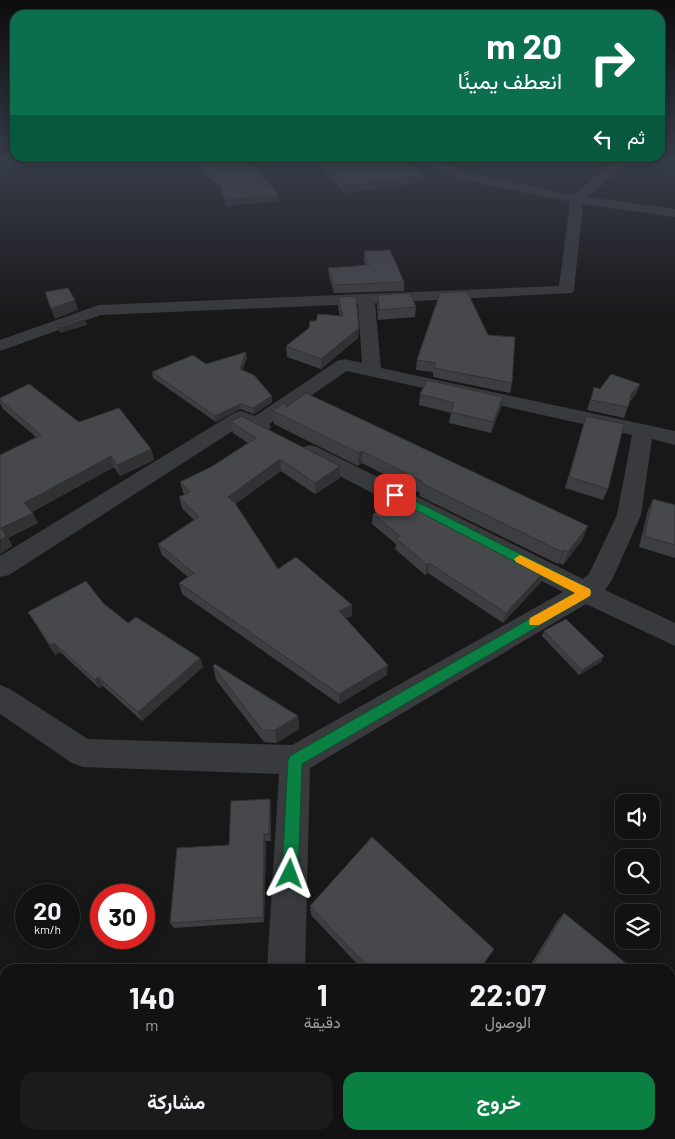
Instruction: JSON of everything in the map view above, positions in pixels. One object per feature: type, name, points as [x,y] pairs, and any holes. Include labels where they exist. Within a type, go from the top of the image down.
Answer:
[{"type":"street","points":[[0,346],[99,310],[566,290],[575,212]]},
{"type":"street","points":[[366,298],[372,371]]},
{"type":"street","points":[[256,424],[344,364],[675,438]]},
{"type":"street","points":[[0,568],[240,417],[675,635]]},
{"type":"street","points":[[0,698],[83,753],[295,760],[586,592],[599,580],[629,515],[643,432]]},
{"type":"street","points":[[286,964],[295,760]]},
{"type":"building","points":[[390,250],[404,282],[334,285],[328,268],[369,265],[364,251]]},
{"type":"building","points":[[68,288],[75,300],[51,309],[45,292]]},
{"type":"building","points":[[467,291],[488,335],[515,337],[512,383],[434,368],[436,363],[417,360],[440,293]]},
{"type":"building","points":[[410,293],[416,307],[379,310],[378,295]]},
{"type":"building","points":[[356,296],[359,328],[321,359],[286,346],[309,328],[310,321],[316,321],[318,314],[343,316],[338,297]]},
{"type":"building","points":[[84,317],[85,319],[58,328],[58,326]]},
{"type":"building","points":[[246,352],[240,369],[254,375],[272,396],[253,408],[240,404],[215,416],[152,372],[193,355],[206,364]]},
{"type":"building","points":[[611,374],[640,384],[631,394],[628,407],[591,400],[594,387],[600,389]]},
{"type":"building","points":[[427,380],[503,397],[493,422],[451,412],[454,403],[420,394]]},
{"type":"building","points":[[29,384],[79,422],[119,408],[151,449],[117,465],[111,456],[24,503],[33,513],[1,528],[6,536],[0,540],[0,455],[41,435],[0,398]]},
{"type":"building","points":[[306,393],[588,526],[568,552],[564,550],[562,552],[421,483],[423,482],[362,451],[359,453],[273,411],[284,403],[287,407]]},
{"type":"building","points":[[241,416],[340,466],[315,483],[280,459],[228,497],[235,503],[278,569],[296,557],[352,605],[339,611],[388,665],[339,694],[179,583],[194,573],[158,544],[199,517],[179,497],[190,492],[180,482],[211,467],[256,438],[231,422]]},
{"type":"building","points":[[586,416],[624,424],[608,489],[569,477]]},
{"type":"building","points":[[399,498],[544,572],[506,613],[429,563],[427,565],[396,538],[400,536],[373,514]]},
{"type":"building","points":[[653,499],[675,505],[675,545],[644,536]]},
{"type":"building","points":[[86,581],[103,603],[128,623],[136,617],[200,658],[138,712],[98,677],[95,680],[54,643],[50,645],[28,612]]},
{"type":"building","points":[[566,619],[604,656],[582,670],[544,631]]},
{"type":"building","points":[[215,664],[298,716],[275,730],[262,730],[213,666]]},
{"type":"building","points":[[270,799],[269,834],[264,834],[263,917],[170,923],[177,848],[229,845],[231,801]]},
{"type":"building","points":[[372,837],[494,949],[484,964],[365,964],[310,906]]},
{"type":"building","points":[[564,913],[627,964],[533,964]]},
{"type":"slow traffic","points":[[520,559],[586,592],[535,622]]},
{"type":"route","points":[[290,874],[295,760],[586,592],[395,495]]}]
